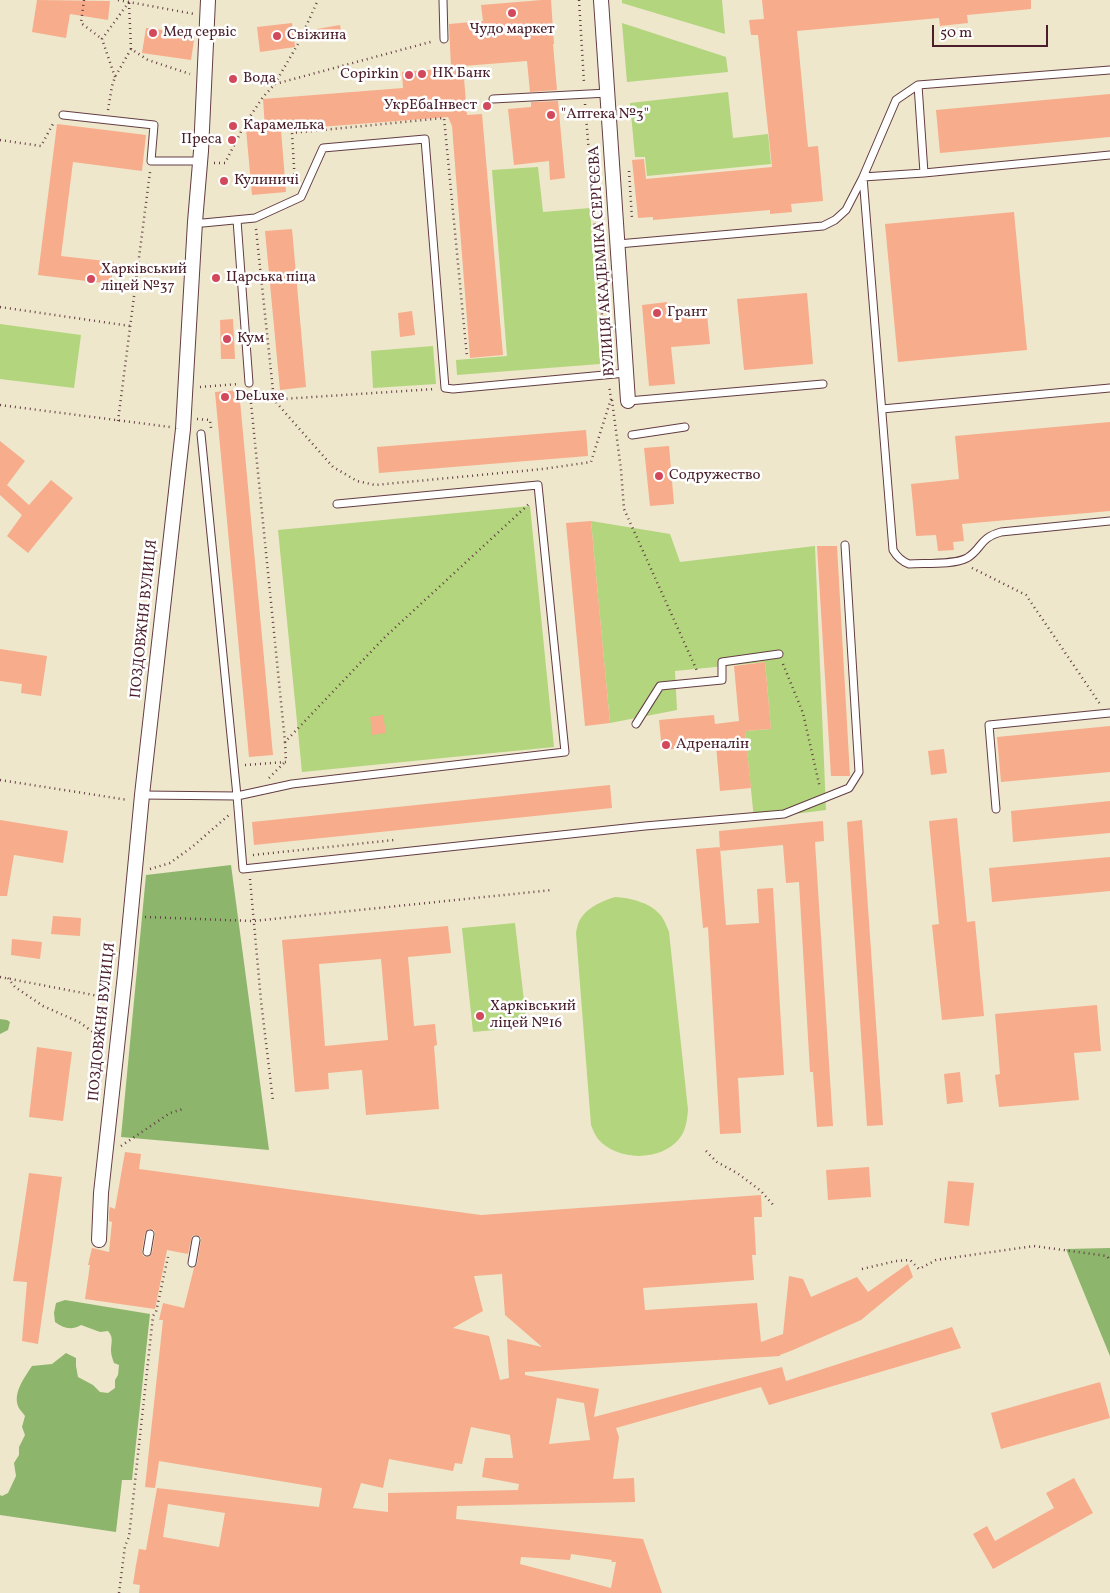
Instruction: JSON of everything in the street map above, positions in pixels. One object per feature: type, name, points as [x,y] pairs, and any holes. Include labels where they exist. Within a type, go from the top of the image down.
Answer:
[{"type":"street","name":"ПОЗДОВЖНЯ ВУЛИЦЯ","points":[[99,1240],[101,1193],[142,795],[187,424],[195,222],[208,0]]},
{"type":"street","name":"ВУЛИЦЯ АКАДЕМІКА СЕРГЄЄВА","points":[[601,0],[628,401]]},
{"type":"lane","points":[[443,0],[444,39]]},
{"type":"lane","points":[[618,244],[823,226],[835,220],[846,210],[863,177],[896,100],[918,85],[1110,70]]},
{"type":"lane","points":[[918,85],[924,173]]},
{"type":"lane","points":[[493,100],[608,93]]},
{"type":"lane","points":[[63,115],[154,125],[152,161],[200,161]]},
{"type":"lane","points":[[195,222],[203,224],[255,218],[301,197],[323,148],[425,139],[445,388],[453,390],[626,373]]},
{"type":"lane","points":[[863,177],[1110,156]]},
{"type":"lane","points":[[863,177],[893,550],[897,556],[909,564],[958,561],[974,553],[985,539],[1001,532],[1110,521]]},
{"type":"lane","points":[[237,220],[249,383]]},
{"type":"lane","points":[[628,401],[823,384]]},
{"type":"lane","points":[[882,409],[1110,388]]},
{"type":"lane","points":[[632,435],[685,427]]},
{"type":"lane","points":[[200,434],[243,869],[636,827],[784,814],[849,788],[858,772],[844,545]]},
{"type":"lane","points":[[142,795],[237,796],[292,784],[565,752],[538,485],[337,504]]},
{"type":"lane","points":[[636,724],[660,686],[722,680],[722,662],[779,654]]},
{"type":"lane","points":[[996,809],[989,725],[1108,713]]},
{"type":"lane","points":[[147,1252],[150,1234]]},
{"type":"lane","points":[[192,1262],[196,1240]]},
{"type":"path","points":[[84,0],[81,23],[102,39],[115,77]]},
{"type":"path","points":[[118,0],[194,14]]},
{"type":"path","points":[[200,161],[225,163],[245,124],[263,97],[274,85],[298,44],[318,0]]},
{"type":"path","points":[[579,0],[587,136]]},
{"type":"path","points":[[102,39],[129,2]]},
{"type":"path","points":[[107,120],[115,77],[131,49],[129,2]]},
{"type":"path","points":[[274,85],[444,39]]},
{"type":"path","points":[[131,49],[148,60],[191,74]]},
{"type":"path","points":[[0,140],[41,146],[55,120],[63,115]]},
{"type":"path","points":[[295,193],[292,133],[444,118],[467,357]]},
{"type":"path","points":[[118,421],[152,161]]},
{"type":"path","points":[[255,218],[274,400],[333,467],[357,481],[375,485]]},
{"type":"path","points":[[0,307],[130,326]]},
{"type":"path","points":[[194,388],[249,383],[267,400],[274,400],[445,388]]},
{"type":"path","points":[[249,383],[286,762],[255,792]]},
{"type":"path","points":[[612,399],[624,509],[702,682]]},
{"type":"path","points":[[0,405],[118,421],[187,424],[210,420],[211,429]]},
{"type":"path","points":[[285,742],[385,636],[539,495]]},
{"type":"path","points":[[958,561],[1026,594],[1108,713]]},
{"type":"path","points":[[779,654],[803,713],[823,799]]},
{"type":"path","points":[[243,765],[286,762]]},
{"type":"path","points":[[0,780],[134,801],[142,795]]},
{"type":"path","points":[[146,870],[170,863],[192,847],[238,807]]},
{"type":"path","points":[[248,855],[396,840]]},
{"type":"path","points":[[250,884],[273,1101]]},
{"type":"path","points":[[136,916],[253,921],[552,890]]},
{"type":"path","points":[[0,977],[122,1000]]},
{"type":"path","points":[[8,978],[15,987],[43,1006],[79,1022],[117,1049]]},
{"type":"path","points":[[116,1150],[170,1114],[182,1109]]},
{"type":"path","points":[[706,1151],[718,1162],[737,1173],[761,1191],[775,1207]]},
{"type":"path","points":[[862,1269],[896,1261],[910,1260],[919,1269],[936,1260],[1034,1246],[1109,1258]]},
{"type":"path","points":[[119,1593],[125,1546],[129,1537],[153,1316],[156,1312],[168,1257]]},
{"type":"green space","points":[[622,0],[722,0],[725,34],[622,3]]},
{"type":"green space","points":[[622,23],[726,57],[728,72],[627,82]]},
{"type":"green space","points":[[728,92],[733,138],[768,134],[771,164],[647,176],[645,157],[635,157],[630,103]]},
{"type":"green space","points":[[538,167],[543,212],[590,208],[600,364],[457,375],[456,360],[507,356],[492,170]]},
{"type":"green space","points":[[0,324],[81,335],[74,388],[0,379]]},
{"type":"green space","points":[[433,346],[436,384],[373,388],[371,351]]},
{"type":"green space","points":[[530,506],[554,747],[302,772],[278,530]]},
{"type":"green space","points":[[591,521],[670,534],[680,562],[815,546],[826,810],[754,819],[745,731],[771,729],[765,662],[675,671],[677,710],[610,723]]},
{"type":"green space","points":[[231,865],[269,1150],[121,1137],[146,875]]},
{"type":"green space","points":[[615,897],[634,900],[653,908],[662,917],[669,932],[688,1110],[685,1129],[679,1139],[671,1147],[650,1155],[638,1156],[616,1152],[598,1139],[591,1125],[576,933],[580,920],[588,910],[601,902]]},
{"type":"green space","points":[[515,923],[527,1027],[473,1032],[462,928]]},
{"type":"green space","points":[[0,1019],[10,1022],[8,1030],[0,1034]]},
{"type":"green space","points":[[1110,1248],[1110,1356],[1066,1249]]},
{"type":"green space","points":[[65,1300],[150,1314],[132,1480],[122,1480],[116,1532],[0,1515],[0,1495],[8,1493],[16,1476],[14,1463],[19,1455],[19,1447],[25,1435],[22,1427],[25,1416],[18,1406],[18,1390],[32,1366],[52,1364],[66,1353],[76,1358],[78,1377],[93,1385],[100,1392],[108,1393],[115,1388],[119,1365],[114,1363],[112,1357],[112,1338],[110,1334],[108,1331],[100,1332],[81,1325],[67,1328],[55,1322],[56,1303]]},
{"type":"building","points":[[37,0],[110,1],[108,20],[70,14],[66,38],[32,32]]},
{"type":"building","points":[[551,0],[557,90],[530,92],[527,61],[463,66],[467,115],[482,114],[503,355],[470,358],[452,126],[448,117],[281,130],[286,192],[252,195],[246,129],[265,128],[263,99],[403,88],[402,72],[451,68],[449,24],[483,21],[481,5]]},
{"type":"building","points":[[762,0],[1031,0],[1031,9],[967,15],[968,23],[940,26],[939,18],[797,31],[808,147],[818,146],[823,201],[791,204],[792,212],[770,214],[770,210],[653,220],[653,217],[638,218],[632,160],[644,159],[646,179],[772,167],[758,35],[751,35],[749,20],[764,19]]},
{"type":"building","name":"Свіжина","points":[[292,23],[295,47],[260,52],[257,27]]},
{"type":"building","points":[[340,25],[342,38],[320,42],[317,29]]},
{"type":"building","points":[[146,28],[195,34],[191,60],[142,53]]},
{"type":"building","points":[[1110,94],[1110,137],[940,153],[936,110]]},
{"type":"building","points":[[558,101],[565,178],[550,180],[549,161],[514,165],[508,109],[531,107],[531,102]]},
{"type":"building","points":[[57,124],[146,135],[142,171],[73,162],[61,256],[114,262],[111,284],[38,275]]},
{"type":"building","points":[[1014,212],[1027,350],[898,362],[885,224]]},
{"type":"building","points":[[292,229],[306,387],[280,390],[265,231]]},
{"type":"building","points":[[807,293],[813,364],[744,370],[737,299]]},
{"type":"building","points":[[667,302],[669,318],[707,314],[710,344],[671,347],[675,384],[649,386],[642,305]]},
{"type":"building","points":[[412,311],[415,335],[400,337],[398,313]]},
{"type":"building","name":"Кум","points":[[233,319],[235,359],[221,359],[220,320]]},
{"type":"building","points":[[239,390],[273,755],[249,757],[215,392]]},
{"type":"building","points":[[1110,422],[1110,511],[962,524],[964,541],[953,542],[954,550],[938,551],[936,535],[916,536],[911,484],[959,479],[955,436]]},
{"type":"building","points":[[586,430],[588,456],[379,473],[377,447]]},
{"type":"building","points":[[0,441],[25,461],[7,485],[29,505],[51,480],[73,498],[28,553],[7,536],[22,515],[0,495]]},
{"type":"building","name":"Содружество","points":[[669,446],[674,504],[650,506],[644,448]]},
{"type":"building","points":[[591,521],[610,723],[585,726],[566,523]]},
{"type":"building","points":[[817,546],[837,546],[850,776],[831,776]]},
{"type":"building","points":[[0,649],[47,656],[41,696],[21,693],[22,684],[0,681]]},
{"type":"building","points":[[765,662],[771,729],[745,731],[751,788],[720,791],[716,745],[662,750],[659,720],[714,715],[715,724],[739,721],[734,666]]},
{"type":"building","points":[[383,715],[386,733],[372,735],[370,717]]},
{"type":"building","points":[[1110,726],[1110,772],[1001,782],[997,737]]},
{"type":"building","points":[[944,749],[947,773],[931,775],[928,751]]},
{"type":"building","points":[[610,785],[612,808],[254,845],[252,822]]},
{"type":"building","points":[[1110,801],[1110,833],[1013,842],[1011,811]]},
{"type":"building","points":[[957,818],[967,922],[975,921],[984,1016],[942,1020],[932,925],[939,924],[929,821]]},
{"type":"building","points":[[0,820],[68,831],[63,863],[14,855],[7,896],[0,896]]},
{"type":"building","points":[[862,820],[883,1125],[867,1126],[847,822]]},
{"type":"building","points":[[823,821],[824,841],[815,842],[833,1126],[817,1127],[813,1072],[810,1072],[799,882],[786,883],[783,845],[720,851],[719,831]]},
{"type":"building","points":[[720,847],[726,925],[759,923],[757,889],[773,888],[784,1075],[738,1078],[741,1133],[720,1134],[708,927],[703,928],[696,849]]},
{"type":"building","points":[[1110,857],[1110,891],[992,902],[989,868]]},
{"type":"building","points":[[53,916],[81,918],[80,936],[51,934]]},
{"type":"building","points":[[448,926],[451,953],[408,957],[414,1026],[435,1024],[437,1045],[434,1046],[439,1109],[366,1115],[362,1070],[328,1073],[329,1089],[295,1092],[282,940]],"holes":[[[381,959],[388,1040],[325,1046],[319,964]]]},
{"type":"building","points":[[12,939],[42,942],[40,959],[11,955]]},
{"type":"building","points":[[1097,1005],[1101,1051],[1074,1053],[1079,1100],[999,1107],[995,1075],[1000,1074],[995,1014]]},
{"type":"building","points":[[37,1047],[72,1052],[63,1121],[29,1117]]},
{"type":"building","points":[[960,1072],[963,1102],[947,1104],[944,1074]]},
{"type":"building","points":[[125,1152],[141,1154],[139,1169],[481,1215],[761,1195],[762,1217],[754,1217],[756,1255],[752,1255],[754,1280],[643,1288],[645,1310],[757,1303],[761,1342],[783,1334],[789,1276],[803,1279],[811,1297],[857,1277],[868,1292],[908,1264],[913,1277],[861,1320],[780,1356],[525,1372],[525,1375],[599,1389],[594,1417],[782,1367],[786,1381],[952,1327],[961,1348],[769,1405],[761,1387],[616,1428],[619,1437],[613,1479],[634,1478],[635,1502],[457,1506],[456,1519],[643,1539],[662,1593],[139,1593],[140,1585],[133,1584],[136,1565],[139,1549],[146,1550],[157,1488],[319,1507],[322,1488],[159,1461],[155,1488],[145,1487],[163,1320],[159,1320],[163,1303],[184,1308],[194,1268],[197,1264],[201,1238],[197,1235],[192,1236],[188,1254],[167,1250],[155,1309],[85,1299],[90,1265],[88,1265],[92,1248],[109,1252],[112,1222],[109,1221],[109,1212],[110,1207],[115,1209]],"holes":[[[149,1229],[154,1230],[155,1235],[152,1253],[149,1257],[143,1256],[142,1251],[145,1233]],[[502,1274],[505,1315],[542,1347],[507,1339],[509,1378],[500,1380],[489,1336],[453,1328],[483,1311],[474,1276]],[[557,1398],[584,1403],[590,1440],[549,1444]],[[471,1427],[510,1435],[513,1458],[485,1458],[482,1477],[519,1484],[518,1490],[388,1493],[388,1512],[353,1508],[361,1483],[383,1488],[389,1459],[453,1471],[455,1463],[462,1464]],[[168,1504],[225,1513],[219,1547],[163,1537]],[[571,1554],[612,1560],[611,1562],[616,1562],[611,1588],[520,1564],[521,1557],[570,1560]]]},
{"type":"building","points":[[869,1167],[871,1197],[828,1200],[826,1170]]},
{"type":"building","points":[[29,1173],[62,1177],[38,1344],[22,1341],[27,1282],[13,1281]]},
{"type":"building","points":[[948,1181],[974,1183],[969,1226],[944,1223]]},
{"type":"building","points":[[1100,1382],[1110,1418],[1001,1449],[991,1413]]},
{"type":"building","points":[[1074,1478],[1093,1513],[993,1569],[973,1534],[987,1526],[995,1541],[1054,1508],[1046,1493]]},
{"type":"place","name":"Чудо маркет","points":[[512,13]]},
{"type":"place","name":"Мед сервіс","points":[[153,33]]},
{"type":"place","name":"Свіжина","points":[[277,36]]},
{"type":"place","name":"НК Банк","points":[[422,74]]},
{"type":"place","name":"Copirkin","points":[[409,75]]},
{"type":"place","name":"Вода","points":[[233,79]]},
{"type":"place","name":"УкрЕбаІнвест","points":[[487,106]]},
{"type":"place","name":"\"Аптека №3\"","points":[[551,115]]},
{"type":"place","name":"Карамелька","points":[[233,126]]},
{"type":"place","name":"Преса","points":[[232,140]]},
{"type":"place","name":"Кулиничі","points":[[224,181]]},
{"type":"place","name":"Царська піца","points":[[216,278]]},
{"type":"place","name":"Харківський ліцей №37","points":[[91,279]]},
{"type":"place","name":"Грант","points":[[657,313]]},
{"type":"place","name":"Кум","points":[[227,339]]},
{"type":"place","name":"DeLuxe","points":[[225,397]]},
{"type":"place","name":"Содружество","points":[[659,476]]},
{"type":"place","name":"Адреналін","points":[[666,745]]},
{"type":"place","name":"Харківський ліцей №16","points":[[480,1016]]}]
